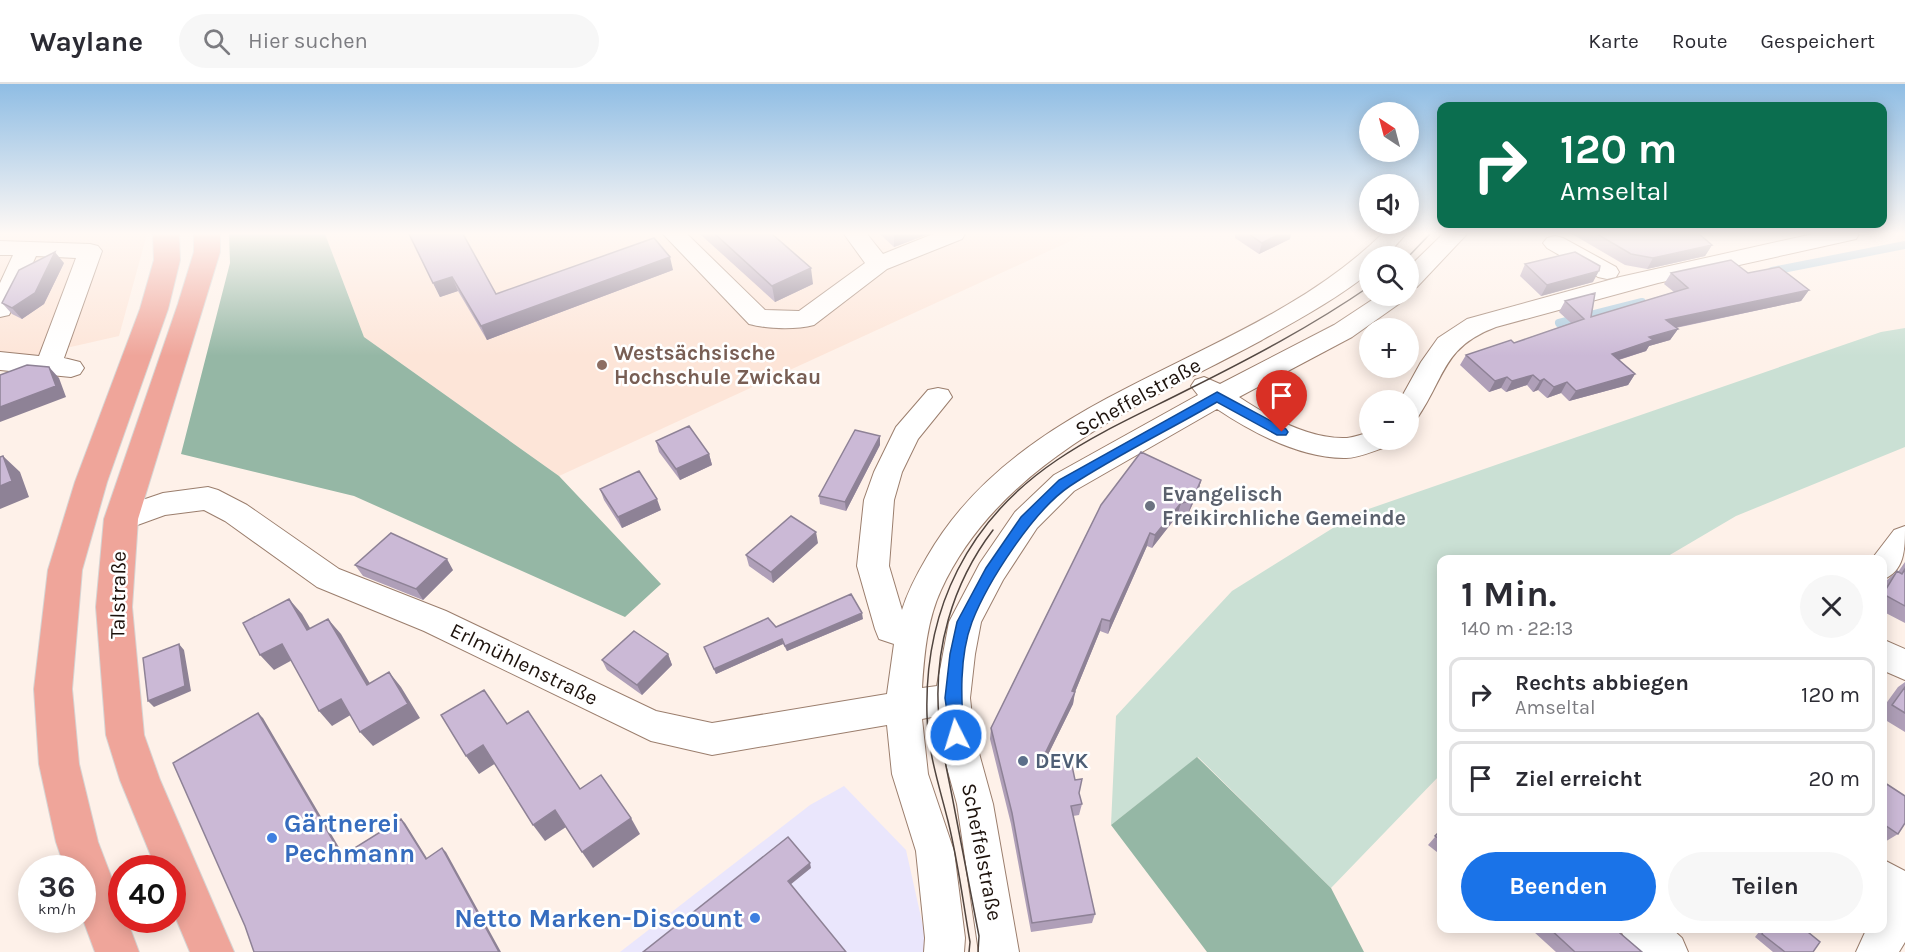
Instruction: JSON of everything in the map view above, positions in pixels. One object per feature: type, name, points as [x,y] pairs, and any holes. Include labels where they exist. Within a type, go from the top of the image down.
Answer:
[{"type":"main road","points":[[117,952],[77,842],[59,764],[53,689],[65,570],[91,482],[154,309],[163,275]]},
{"type":"main road","name":"Talstraße","points":[[201,275],[121,519],[114,607],[125,735],[140,780],[212,952]]},
{"type":"street","points":[[0,309],[16,275]]},
{"type":"street","points":[[0,361],[60,367],[84,275]]},
{"type":"street","points":[[715,275],[758,318],[805,320],[865,275]]},
{"type":"street","name":"Scheffelstraße","points":[[944,952],[945,938],[935,851],[908,763],[904,707],[912,636],[924,590],[945,553],[984,500],[1029,460],[1101,414],[1305,306],[1352,275]]},
{"type":"street","points":[[1612,275],[1625,282]]},
{"type":"street","points":[[1419,393],[1433,363],[1454,338],[1489,319],[1660,275]]},
{"type":"street","name":"Scheffelstraße","points":[[999,952],[975,804],[956,735],[953,698],[958,654],[965,622],[991,572],[1026,520],[1064,483],[1217,397],[1344,331],[1380,306]]},
{"type":"street","points":[[1186,371],[1217,397],[1292,438],[1320,446],[1348,448],[1359,445]]},
{"type":"street","points":[[912,636],[891,629],[873,566],[879,500],[888,472],[906,434],[938,397]]},
{"type":"street","name":"Erlmühlenstraße","points":[[121,519],[163,504],[208,498],[236,513],[328,578],[435,621],[651,725],[712,739],[953,698]]},
{"type":"street","points":[[1887,561],[1905,537]]},
{"type":"street","points":[[1887,656],[1905,666]]},
{"type":"street","points":[[1887,881],[1905,894]]},
{"type":"street","points":[[1876,952],[1905,905]]},
{"type":"street","points":[[1646,933],[1668,952]]},
{"type":"shaded area","points":[[0,275],[136,275],[119,336],[0,363]]},
{"type":"shaded area","name":"Westsächsische Hochschule Zwickau","points":[[340,275],[998,275],[559,476],[364,337]]},
{"type":"shaded area","points":[[844,786],[906,850],[927,944],[925,952],[620,952],[810,805]]},
{"type":"green space","points":[[227,275],[340,275],[364,337],[559,476],[661,584],[625,617],[354,496],[181,454]]},
{"type":"green space","points":[[1905,328],[1905,447],[1736,516],[1670,555],[1437,555],[1437,778],[1331,888],[1198,757],[1111,825],[1116,716],[1232,591],[1357,513],[1881,332]]},
{"type":"green space","points":[[1197,757],[1331,888],[1364,952],[1207,952],[1111,825]]},
{"type":"building","points":[[17,275],[44,275],[35,293],[12,308],[2,303]]},
{"type":"building","points":[[429,275],[485,275],[496,294],[551,275],[622,275],[481,326],[452,277],[433,283]]},
{"type":"building","points":[[759,275],[797,275],[772,286]]},
{"type":"building","points":[[1536,275],[1586,275],[1547,285]]},
{"type":"building","points":[[1673,275],[1789,275],[1809,290],[1666,320],[1678,329],[1649,337],[1653,340],[1612,354],[1635,374],[1576,391],[1567,382],[1554,387],[1544,379],[1540,381],[1533,375],[1512,381],[1507,377],[1495,381],[1466,355],[1511,340],[1514,343],[1584,319],[1565,301],[1595,293],[1591,317],[1688,288]]},
{"type":"building","points":[[27,365],[49,367],[56,386],[0,407],[0,375]]},
{"type":"building","points":[[689,426],[709,454],[676,469],[656,441]]},
{"type":"building","points":[[855,430],[880,436],[845,502],[819,496]]},
{"type":"building","points":[[1141,452],[1201,480],[1192,501],[1181,503],[1155,535],[1150,533],[1110,621],[1102,619],[1072,691],[1075,692],[1039,766],[1071,761],[1075,780],[1082,779],[1079,793],[1082,804],[1071,806],[1095,914],[1032,923],[1012,813],[991,728],[1101,505]]},
{"type":"building","points":[[3,456],[12,481],[0,486],[0,457]]},
{"type":"building","points":[[639,471],[657,499],[618,517],[600,489]]},
{"type":"building","points":[[791,516],[816,532],[771,572],[746,555]]},
{"type":"building","points":[[391,533],[447,559],[416,589],[355,565]]},
{"type":"building","points":[[1905,569],[1905,606],[1887,596],[1887,587],[1897,571],[1902,574]]},
{"type":"building","points":[[851,594],[862,613],[785,646],[782,639],[714,669],[704,647],[768,618],[776,627]]},
{"type":"building","points":[[289,599],[307,630],[328,619],[367,685],[389,672],[408,704],[360,732],[341,699],[319,711],[282,644],[260,655],[243,623]]},
{"type":"building","points":[[634,631],[668,654],[637,685],[602,660]]},
{"type":"building","points":[[179,644],[185,686],[148,701],[143,658]]},
{"type":"building","points":[[1905,687],[1905,713],[1892,705]]},
{"type":"building","points":[[484,690],[507,724],[528,711],[580,789],[601,775],[631,818],[582,852],[555,810],[533,825],[483,745],[466,756],[441,715]]},
{"type":"building","name":"Gärtnerei Pechmann","points":[[258,713],[342,856],[401,819],[426,859],[442,848],[499,952],[254,952],[245,926],[173,763]]},
{"type":"building","points":[[1887,784],[1905,796],[1905,823],[1898,834],[1887,826]]},
{"type":"building","name":"Netto Marken-Discount","points":[[788,837],[810,863],[788,881],[846,952],[643,952]]},
{"type":"building","points":[[1554,933],[1620,933],[1642,952],[1575,952]]},
{"type":"building","points":[[1809,933],[1820,942],[1813,952],[1785,952],[1762,934]]},
{"type":"waterway","points":[[1559,323],[1642,302]]},
{"type":"tram line","points":[[969,952],[970,942],[958,866],[932,756],[927,715],[928,676],[943,604],[958,570],[976,539],[999,510],[1026,484],[1057,460],[1105,431],[1281,341],[1359,293]]},
{"type":"tram line","points":[[978,952],[979,936],[941,740],[938,694],[939,668],[948,619],[966,573],[993,530]]},
{"type":"place","name":"Westsächsische Hochschule Zwickau","points":[[602,365]]},
{"type":"place","name":"Evangelisch Freikirchliche Gemeinde","points":[[1150,506]]},
{"type":"place","name":"DEVK","points":[[1023,761]]},
{"type":"place","name":"Gärtnerei Pechmann","points":[[272,838]]},
{"type":"place","name":"Netto Marken-Discount","points":[[755,918]]},
{"type":"route","points":[[956,735],[953,698],[958,654],[965,622],[991,572],[1026,520],[1064,483],[1217,397],[1282,432]]}]
